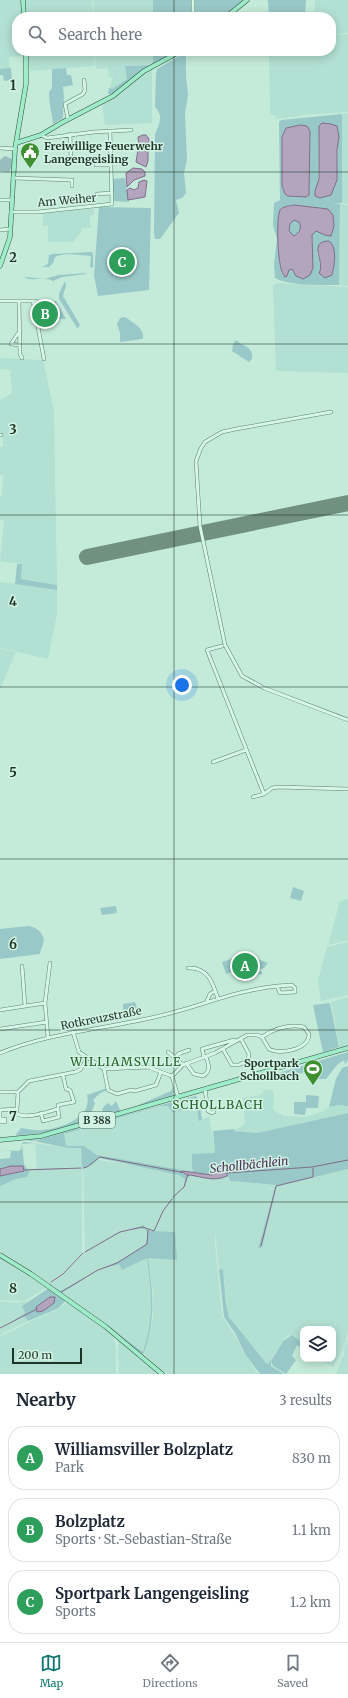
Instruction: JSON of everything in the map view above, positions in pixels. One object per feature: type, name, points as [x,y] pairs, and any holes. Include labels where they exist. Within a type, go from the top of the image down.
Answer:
[{"type":"main road","points":[[23,0],[24,12]]},
{"type":"main road","points":[[232,12],[247,0]]},
{"type":"main road","points":[[0,266],[8,245],[10,230],[15,149],[26,84],[26,56]]},
{"type":"main road","points":[[16,143],[41,135],[68,119],[113,96],[144,71],[171,56]]},
{"type":"main road","name":"B 388","points":[[0,1140],[41,1136],[348,1048]]},
{"type":"main road","points":[[0,1255],[31,1274],[106,1327],[162,1374]]},
{"type":"street","points":[[193,0],[193,12]]},
{"type":"street","points":[[68,119],[65,104],[83,94],[85,90],[84,80]]},
{"type":"street","points":[[41,135],[46,138],[70,134],[131,130]]},
{"type":"street","name":"Am Weiher","points":[[11,212],[38,212],[112,204],[110,131]]},
{"type":"street","points":[[70,134],[71,161]]},
{"type":"street","points":[[0,148],[15,149]]},
{"type":"street","points":[[96,166],[111,164]]},
{"type":"street","points":[[13,178],[72,180],[72,186]]},
{"type":"street","name":"Am Weiher","points":[[97,194],[112,193]]},
{"type":"street","points":[[0,200],[11,200]]},
{"type":"street","points":[[0,230],[10,230]]},
{"type":"street","points":[[0,301],[34,301],[44,359]]},
{"type":"street","points":[[19,302],[20,356],[22,358]]},
{"type":"street","points":[[19,332],[11,344],[20,345]]},
{"type":"street","points":[[331,412],[222,432],[209,438],[201,448],[196,461],[200,526],[222,634],[225,645],[242,676],[264,688],[348,720]]},
{"type":"street","points":[[222,646],[207,650],[264,794]]},
{"type":"street","points":[[213,762],[246,750]]},
{"type":"street","points":[[254,797],[264,794],[272,788],[278,787],[348,789]]},
{"type":"street","points":[[48,1038],[45,1003],[50,962]]},
{"type":"street","points":[[22,966],[24,1006]]},
{"type":"street","points":[[188,968],[195,968],[205,972],[213,982],[218,999]]},
{"type":"street","name":"Rotkreuzstraße","points":[[0,1053],[48,1038],[154,1017],[257,989],[277,986],[292,985],[295,988],[295,992],[280,993],[277,986]]},
{"type":"street","points":[[206,1003],[210,994],[215,991]]},
{"type":"street","points":[[0,1010],[45,1003]]},
{"type":"street","points":[[0,1029],[47,1022]]},
{"type":"street","points":[[172,1076],[184,1064],[205,1057],[251,1035],[262,1037],[275,1028],[292,1026],[304,1027],[309,1034],[308,1040],[304,1045],[277,1051],[270,1050],[262,1037]]},
{"type":"street","points":[[73,1032],[78,1052],[104,1069],[148,1067],[172,1076]]},
{"type":"street","points":[[223,1049],[232,1065],[239,1065],[248,1060],[249,1054],[240,1039]]},
{"type":"street","points":[[168,1052],[184,1064],[195,1075],[203,1076],[209,1069],[202,1049],[234,1040],[236,1041]]},
{"type":"street","points":[[176,1058],[178,1054],[189,1050]]},
{"type":"street","points":[[63,1075],[66,1089],[70,1090],[74,1102],[58,1106],[58,1109],[41,1113],[17,1114],[18,1092],[29,1081],[63,1075],[80,1070],[87,1059]]},
{"type":"street","points":[[104,1069],[108,1090],[117,1094],[156,1085],[161,1072]]},
{"type":"street","points":[[172,1076],[178,1097]]},
{"type":"street","points":[[205,1089],[208,1111],[212,1113],[214,1112]]},
{"type":"street","points":[[0,1092],[18,1092]]},
{"type":"street","points":[[0,1119],[0,1110],[17,1109]]},
{"type":"street","points":[[41,1113],[43,1121],[59,1117],[58,1109]]},
{"type":"shaded area","points":[[0,0],[21,0],[22,12],[12,12],[12,56],[22,56],[9,57],[10,68],[0,69]]},
{"type":"shaded area","points":[[25,0],[92,0],[93,12],[26,12]]},
{"type":"shaded area","points":[[93,0],[153,0],[153,12],[94,12]]},
{"type":"shaded area","points":[[153,0],[192,0],[191,12],[153,12]]},
{"type":"shaded area","points":[[194,0],[245,0],[230,12],[194,12]]},
{"type":"shaded area","points":[[268,0],[306,0],[305,12],[269,12]]},
{"type":"shaded area","points":[[315,0],[348,0],[348,33],[336,34],[336,12],[315,12]]},
{"type":"shaded area","points":[[348,34],[348,112],[302,115],[276,119],[275,115],[270,115],[269,56],[336,56],[336,35]]},
{"type":"shaded area","points":[[28,56],[94,56],[95,66],[30,71]]},
{"type":"shaded area","points":[[95,56],[153,56],[153,64],[125,66],[127,79],[112,89],[110,88],[113,77],[109,77],[108,68],[96,69]]},
{"type":"shaded area","points":[[153,56],[168,56],[153,64]]},
{"type":"shaded area","points":[[180,56],[186,57],[188,95],[185,113],[187,160],[184,173],[186,193],[182,198],[176,200],[179,213],[160,239],[155,239],[154,232],[155,134],[160,117],[158,110],[155,107],[157,69]]},
{"type":"shaded area","points":[[150,65],[113,94],[108,94],[109,88],[112,89],[127,79],[125,66]]},
{"type":"shaded area","points":[[11,68],[12,80],[4,81],[3,75],[0,75],[0,69]]},
{"type":"shaded area","points":[[66,68],[67,75],[71,75],[73,85],[63,87],[63,118],[53,124],[49,101],[49,92],[52,88],[52,69]]},
{"type":"shaded area","points":[[152,68],[152,123],[105,125],[102,103]]},
{"type":"shaded area","points":[[348,113],[348,204],[342,203],[341,121],[342,114]]},
{"type":"shaded area","points":[[342,114],[342,203],[332,204],[340,204],[339,285],[297,284],[281,281],[275,278],[274,264],[277,239],[273,225],[274,203],[280,200],[279,122],[281,120]],"holes":[[[326,123],[337,126],[337,180],[315,191],[318,181],[319,126]],[[304,125],[310,131],[309,195],[306,197],[288,196],[285,194],[282,186],[282,137],[286,128]],[[294,205],[328,209],[333,215],[334,226],[332,234],[316,231],[312,235],[313,251],[294,273],[292,269],[288,270],[287,276],[282,275],[278,240],[278,220],[282,208]],[[334,251],[333,272],[320,272],[321,268],[317,252]]]},
{"type":"shaded area","points":[[322,123],[337,126],[339,137],[337,149],[337,180],[331,195],[320,198],[315,196],[315,191],[319,179],[319,126]]},
{"type":"shaded area","points":[[300,125],[307,126],[310,131],[309,195],[306,197],[288,196],[285,194],[282,186],[282,137],[286,128]]},
{"type":"shaded area","points":[[146,135],[149,139],[149,144],[146,147],[139,146],[138,137]]},
{"type":"shaded area","points":[[146,149],[148,151],[148,161],[146,167],[136,162],[138,150]]},
{"type":"shaded area","points":[[5,156],[12,159],[12,166],[9,172],[0,171],[0,160]]},
{"type":"shaded area","points":[[133,168],[142,169],[145,172],[145,176],[134,180],[127,187],[126,173]]},
{"type":"shaded area","points":[[125,178],[129,202],[113,201],[112,179]]},
{"type":"shaded area","points":[[144,180],[147,181],[145,197],[128,200],[127,190],[130,188],[134,190],[138,188],[139,182]]},
{"type":"shaded area","points":[[340,204],[348,205],[348,286],[339,285]]},
{"type":"shaded area","points":[[294,205],[328,209],[333,215],[334,226],[331,236],[316,231],[312,235],[313,268],[310,275],[303,279],[296,276],[292,269],[289,270],[287,276],[285,277],[282,273],[280,265],[278,223],[280,210]],"holes":[[[294,220],[299,222],[300,230],[294,236],[289,231],[290,224]]]},
{"type":"shaded area","points":[[99,207],[151,208],[149,290],[98,296],[94,275]]},
{"type":"shaded area","points":[[93,209],[94,215],[90,215],[90,225],[92,226],[90,228],[82,228],[81,232],[73,242],[48,242],[48,226],[43,226],[43,212]]},
{"type":"shaded area","points":[[294,220],[299,222],[300,228],[294,236],[289,231],[290,224]]},
{"type":"shaded area","points":[[329,241],[334,248],[334,262],[332,275],[325,278],[319,273],[321,269],[318,248],[323,242]]},
{"type":"shaded area","points":[[92,252],[93,268],[90,267],[91,256],[72,254],[59,255],[55,257],[53,263],[49,267],[42,267],[48,264],[49,255]]},
{"type":"shaded area","points":[[86,273],[62,277],[53,281],[44,279],[59,275]]},
{"type":"shaded area","points":[[26,277],[44,279],[32,279],[25,278]]},
{"type":"shaded area","points":[[65,281],[66,285],[63,296],[80,325],[78,328],[59,299],[59,294]]},
{"type":"shaded area","points":[[280,283],[348,287],[348,373],[276,371],[273,286]]},
{"type":"shaded area","points":[[56,301],[66,319],[39,319],[38,312],[35,311],[35,302]]},
{"type":"shaded area","points":[[125,317],[140,328],[143,339],[120,342],[120,333],[117,324],[120,318]]},
{"type":"shaded area","points":[[236,340],[250,349],[252,359],[249,362],[232,351],[233,344]]},
{"type":"shaded area","points":[[0,358],[43,360],[54,410],[57,585],[21,579],[22,564],[0,561],[4,520],[0,520],[0,496],[2,495],[3,475],[0,475],[0,447],[3,447],[3,434],[0,434],[0,400],[11,394],[12,389],[10,370],[0,369]]},
{"type":"shaded area","points":[[17,564],[22,564],[21,579],[57,585],[57,590],[15,584]]},
{"type":"shaded area","points":[[0,582],[57,590],[57,614],[48,659],[0,648]]},
{"type":"shaded area","points":[[0,649],[16,652],[0,689]]},
{"type":"shaded area","points":[[293,887],[304,891],[301,901],[290,898]]},
{"type":"shaded area","points":[[348,899],[348,940],[328,945],[340,901]]},
{"type":"shaded area","points":[[116,906],[117,913],[102,915],[100,908]]},
{"type":"shaded area","points":[[28,926],[37,929],[42,934],[44,940],[40,954],[0,959],[0,929]]},
{"type":"shaded area","points":[[348,942],[348,995],[321,1001],[318,980],[327,947]]},
{"type":"shaded area","points":[[245,954],[268,963],[264,968],[257,970],[262,972],[262,974],[260,975],[255,972],[256,971],[252,972],[242,969],[226,974],[222,962]]},
{"type":"shaded area","points":[[348,997],[348,1046],[340,1048],[331,1002]]},
{"type":"shaded area","points":[[135,1002],[137,1008],[136,1012],[127,1015],[123,1010],[123,1004]]},
{"type":"shaded area","points":[[330,1003],[339,1047],[323,1052],[313,1005]]},
{"type":"shaded area","points":[[348,1052],[348,1060],[345,1064],[344,1060],[337,1065],[326,1079],[308,1079],[305,1072],[270,1082],[267,1081],[267,1077],[272,1075]]},
{"type":"shaded area","points":[[348,1066],[348,1106],[338,1105],[329,1107],[336,1079],[342,1068]]},
{"type":"shaded area","points":[[173,1086],[174,1092],[172,1096],[136,1106],[171,1091]]},
{"type":"shaded area","points":[[107,1088],[107,1090],[99,1094],[93,1100],[95,1103],[91,1113],[103,1112],[102,1109],[107,1103],[112,1106],[116,1101],[120,1110],[119,1112],[43,1133],[15,1136],[21,1128],[35,1130],[50,1129],[74,1120],[85,1110],[88,1103],[87,1095]]},
{"type":"shaded area","points":[[264,1090],[272,1090],[274,1092],[273,1110],[284,1116],[305,1117],[338,1105],[348,1106],[348,1113],[257,1133],[233,1131],[242,1126],[245,1122],[243,1098],[261,1095]]},
{"type":"shaded area","points":[[306,1095],[319,1096],[318,1108],[306,1108],[305,1115],[294,1114],[294,1102],[306,1102]]},
{"type":"shaded area","points":[[196,1096],[199,1100],[202,1120],[199,1121],[196,1105],[174,1112],[172,1112],[168,1106],[160,1106],[64,1134],[66,1146],[84,1146],[97,1155],[182,1170],[183,1171],[181,1172],[188,1176],[185,1186],[174,1198],[184,1187],[185,1179],[179,1175],[99,1158],[90,1166],[84,1168],[82,1167],[81,1148],[68,1148],[34,1141],[176,1101],[178,1106],[173,1108],[173,1110],[194,1104],[193,1101],[181,1103],[180,1100]]},
{"type":"shaded area","points":[[175,1101],[50,1136],[31,1141],[28,1140],[43,1137]]},
{"type":"shaded area","points":[[196,1105],[198,1117],[202,1120],[209,1116],[215,1151],[192,1172],[97,1155],[84,1147],[72,1147],[65,1145],[64,1134],[160,1106],[168,1106],[172,1112],[174,1112]]},
{"type":"shaded area","points":[[348,1113],[348,1169],[277,1186],[262,1247],[258,1249],[276,1185],[231,1181],[227,1176],[224,1167],[212,1175],[192,1172],[194,1169],[192,1169],[192,1154],[214,1153],[213,1131],[235,1129],[234,1131],[257,1133]]},
{"type":"shaded area","points":[[22,1143],[35,1143],[22,1144],[24,1164],[27,1169],[82,1168],[30,1170],[27,1177],[16,1179],[0,1186],[0,1176],[24,1171],[23,1166],[5,1167],[0,1169],[0,1159],[10,1158],[11,1151],[0,1150],[19,1151]]},
{"type":"shaded area","points":[[35,1143],[68,1148],[81,1148],[82,1167],[37,1169]]},
{"type":"shaded area","points":[[98,1160],[149,1168],[179,1175],[185,1179],[184,1187],[188,1176],[190,1175],[206,1179],[227,1176],[229,1179],[238,1182],[276,1185],[259,1249],[262,1247],[277,1186],[348,1169],[348,1332],[345,1343],[336,1362],[336,1326],[300,1326],[300,1342],[292,1335],[289,1335],[283,1340],[268,1364],[266,1363],[232,1321],[228,1313],[223,1270],[219,1269],[215,1232],[222,1316],[258,1374],[167,1374],[144,1354],[153,1318],[153,1293],[148,1258],[160,1232],[150,1231],[144,1226],[122,1231],[85,1252],[83,1168],[87,1168]]},
{"type":"shaded area","points":[[11,1166],[23,1166],[24,1171],[0,1176],[0,1169]]},
{"type":"shaded area","points":[[224,1167],[227,1176],[218,1179],[188,1176],[180,1172],[183,1171],[212,1175]]},
{"type":"shaded area","points":[[82,1168],[82,1252],[69,1268],[48,1283],[0,1251],[0,1186],[16,1179],[27,1177],[30,1170]]},
{"type":"shaded area","points":[[144,1225],[145,1228],[150,1231],[175,1232],[177,1260],[148,1258],[152,1295],[152,1317],[148,1340],[144,1353],[142,1354],[111,1329],[50,1285],[51,1283],[52,1286],[61,1291],[98,1270],[118,1262],[146,1244],[148,1233],[146,1230],[131,1229],[114,1236],[85,1253],[119,1232]],"holes":[[[147,1258],[151,1294],[151,1316],[143,1352],[62,1293],[99,1270],[119,1264],[122,1270]]]},
{"type":"shaded area","points":[[142,1228],[148,1232],[146,1243],[118,1262],[98,1270],[61,1291],[51,1285],[50,1283],[66,1272],[82,1255],[89,1250],[120,1233]]},
{"type":"shaded area","points":[[0,1258],[25,1272],[46,1288],[25,1301],[0,1300]]},
{"type":"shaded area","points":[[147,1258],[152,1311],[150,1329],[143,1352],[62,1293],[104,1268],[119,1263],[122,1270]]},
{"type":"shaded area","points":[[219,1269],[223,1270],[226,1303],[229,1317],[266,1363],[268,1364],[271,1360],[271,1366],[284,1374],[260,1374],[245,1354],[235,1333],[224,1317]]},
{"type":"shaded area","points":[[49,1288],[66,1300],[59,1308],[28,1321],[22,1316],[0,1329],[25,1313],[22,1306]],"holes":[[[50,1297],[55,1300],[50,1307],[36,1307]]]},
{"type":"shaded area","points":[[50,1297],[55,1297],[54,1303],[43,1311],[37,1312],[36,1307]]},
{"type":"shaded area","points":[[0,1301],[16,1303],[29,1301],[22,1306],[25,1313],[0,1327]]},
{"type":"shaded area","points":[[67,1302],[105,1329],[114,1338],[116,1349],[116,1374],[0,1374],[0,1337],[35,1319],[59,1309]]},
{"type":"shaded area","points":[[24,1316],[28,1321],[0,1335],[0,1329]]},
{"type":"shaded area","points":[[292,1335],[300,1341],[300,1347],[297,1345],[292,1356],[296,1360],[286,1374],[273,1366],[271,1361],[283,1341]]},
{"type":"shaded area","points":[[348,1339],[348,1374],[336,1374],[345,1352],[343,1350]]},
{"type":"shaded area","points":[[120,1340],[159,1374],[119,1374],[118,1341]]},
{"type":"shaded area","points":[[324,1362],[336,1362],[333,1367]]},
{"type":"waterway","name":"Schollbächlein","points":[[83,1168],[87,1167],[100,1157],[180,1172]]},
{"type":"waterway","name":"Schollbächlein","points":[[227,1173],[312,1167],[348,1160]]},
{"type":"waterway","name":"Schollbächlein","points":[[24,1170],[81,1168]]},
{"type":"waterway","points":[[261,1246],[276,1186],[313,1177],[313,1168]]},
{"type":"waterway","points":[[173,1197],[184,1187],[188,1174]]},
{"type":"waterway","points":[[85,1252],[120,1232],[143,1227],[154,1231],[163,1211],[172,1199]]},
{"type":"waterway","points":[[61,1292],[98,1270],[117,1263],[147,1244],[148,1230]]},
{"type":"waterway","points":[[51,1282],[63,1274],[83,1253]]},
{"type":"waterway","points":[[0,1328],[37,1309]]},
{"type":"runway","points":[[87,557],[348,503]]},
{"type":"place","name":"Freiwillige Feuerwehr Langengeisling","points":[[30,169]]},
{"type":"place","name":"Sportpark Langengeisling","points":[[122,262]]},
{"type":"place","name":"Bolzplatz","points":[[45,314]]},
{"type":"place","name":"Williamsviller Bolzplatz","points":[[245,966]]},
{"type":"place","name":"Sportpark Schollbach","points":[[313,1086]]},
{"type":"district","name":"WILLIAMSVILLE","points":[[126,1062]]},
{"type":"district","name":"SCHOLLBACH","points":[[218,1105]]}]
